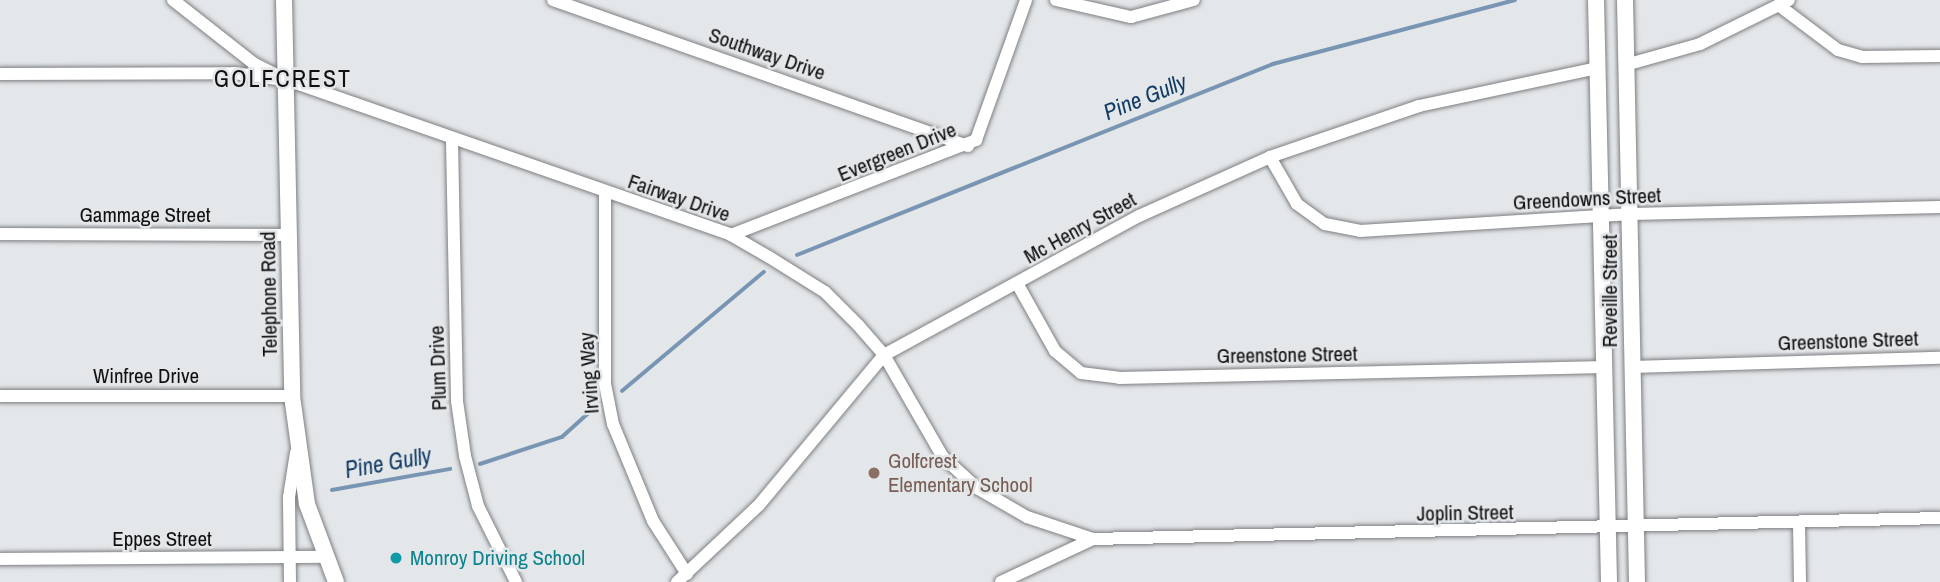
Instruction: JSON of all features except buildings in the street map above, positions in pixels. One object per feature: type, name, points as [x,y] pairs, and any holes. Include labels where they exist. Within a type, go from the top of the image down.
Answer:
[{"type":"main road","name":"Telephone Road","points":[[284,0],[292,396],[297,446],[325,557],[336,582]]},
{"type":"main road","name":"Reveille Street","points":[[1596,0],[1609,582]]},
{"type":"main road","name":"Reveille Street","points":[[1625,0],[1629,64],[1637,582]]},
{"type":"street","name":"Fairway Drive","points":[[173,0],[253,63],[287,80],[452,140],[731,235],[825,292],[884,355],[943,457],[977,488],[1027,517],[1093,539]]},
{"type":"street","name":"Southway Drive","points":[[553,0],[968,146]]},
{"type":"street","name":"Evergreen Drive","points":[[731,235],[968,146],[980,133],[1026,0]]},
{"type":"street","points":[[1056,0],[1132,17],[1194,0]]},
{"type":"street","points":[[1629,64],[1700,44],[1785,3],[1838,50],[1862,57],[1940,56]]},
{"type":"street","name":"Mc Henry Street","points":[[682,578],[805,454],[884,355],[1018,285],[1139,216],[1270,157],[1419,106],[1598,68]]},
{"type":"street","points":[[0,74],[234,72],[287,80]]},
{"type":"street","name":"Plum Drive","points":[[452,140],[457,401],[464,456],[478,506],[516,582]]},
{"type":"street","name":"Greendowns Street","points":[[1270,157],[1297,204],[1325,224],[1360,231],[1631,214],[1940,207]]},
{"type":"street","name":"Irving Way","points":[[605,193],[605,384],[612,424],[653,521],[682,578]]},
{"type":"street","name":"Gammage Street","points":[[0,234],[289,235]]},
{"type":"street","name":"Greenstone Street","points":[[1018,285],[1055,351],[1081,373],[1107,377],[1605,367]]},
{"type":"street","name":"Greenstone Street","points":[[1632,367],[1940,358]]},
{"type":"street","name":"Winfree Drive","points":[[0,396],[292,396]]},
{"type":"street","points":[[290,582],[289,558],[297,446]]},
{"type":"street","name":"Joplin Street","points":[[1001,582],[1093,539],[1608,529],[1940,518]]},
{"type":"street","points":[[1799,524],[1800,582]]},
{"type":"street","name":"Eppes Street","points":[[0,559],[325,557]]},
{"type":"waterway","name":"Pine Gully","points":[[797,255],[1273,64],[1515,0]]},
{"type":"waterway","name":"Pine Gully","points":[[622,391],[764,272]]},
{"type":"waterway","name":"Pine Gully","points":[[480,464],[562,437],[592,410]]},
{"type":"waterway","name":"Pine Gully","points":[[332,490],[450,469]]},
{"type":"place","name":"Golfcrest Elementary School","points":[[874,473]]},
{"type":"place","name":"Monroy Driving School","points":[[396,558]]},
{"type":"district","name":"GOLFCREST","points":[[283,79]]}]
